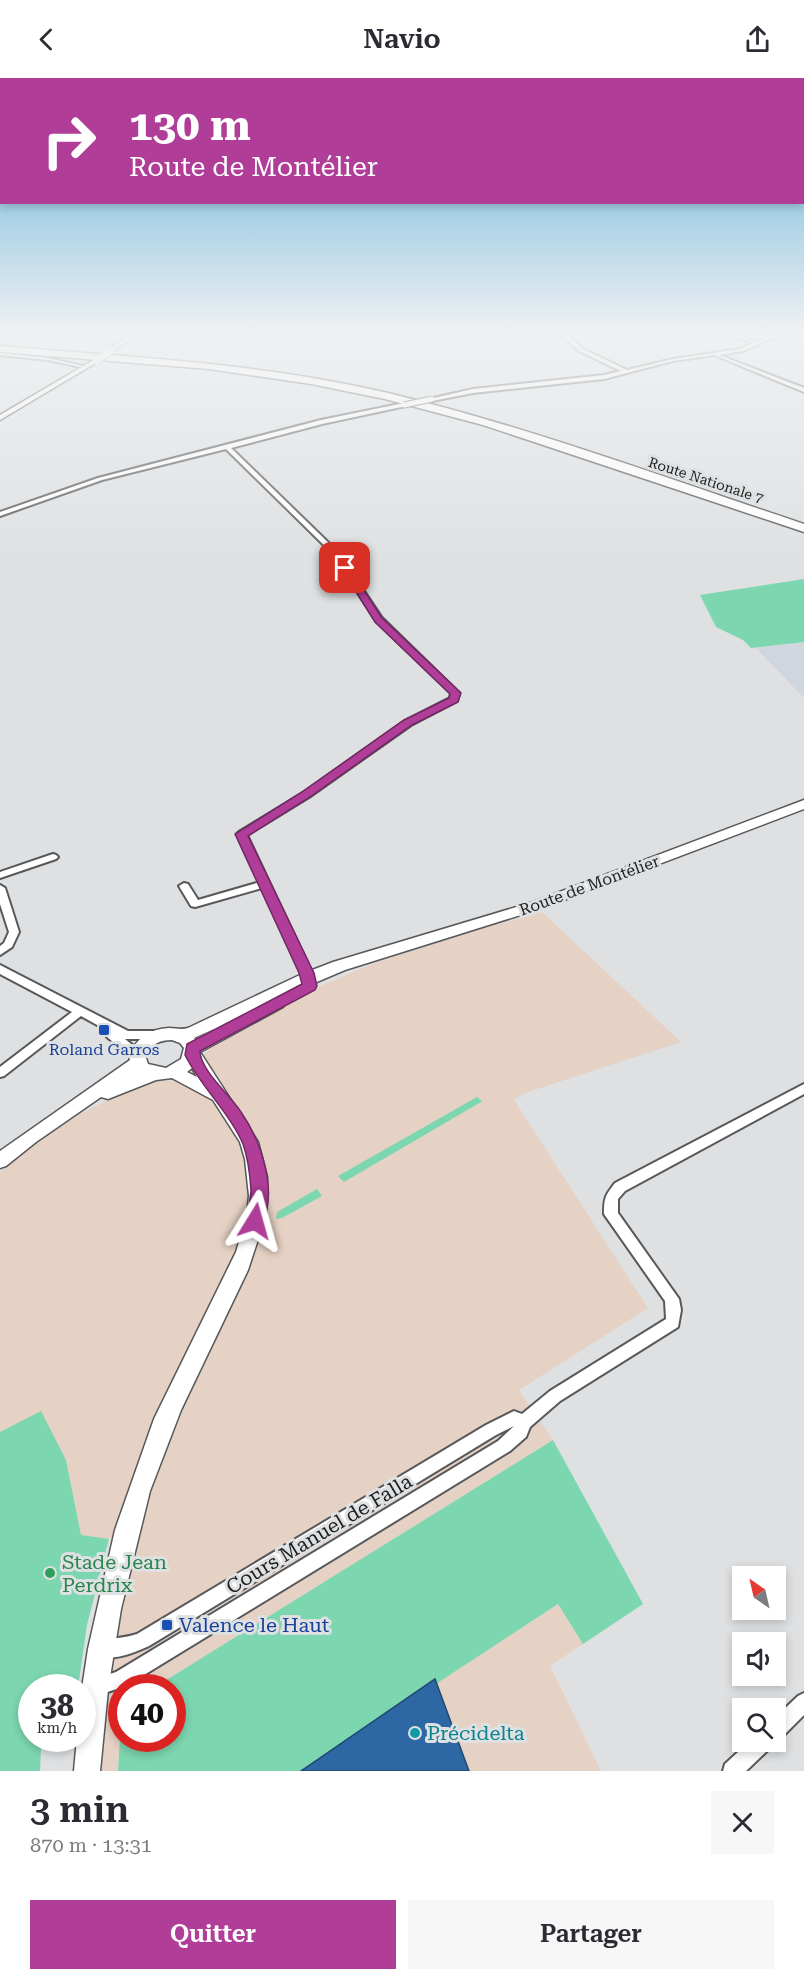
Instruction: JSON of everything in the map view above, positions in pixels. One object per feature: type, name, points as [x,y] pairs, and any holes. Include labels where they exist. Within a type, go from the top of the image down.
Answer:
[{"type":"highway","name":"Route Nationale 7","points":[[442,411],[494,425],[804,528]]},
{"type":"highway","name":"Route Nationale 7","points":[[455,411],[505,424],[804,523]]},
{"type":"main road","name":"Route de Montélier","points":[[159,1035],[180,1036],[194,1032],[371,957],[538,905],[804,804]]},
{"type":"main road","name":"Route de Montélier","points":[[174,1072],[183,1068],[193,1052],[309,982]]},
{"type":"main road","points":[[0,1161],[137,1059],[144,1043],[159,1035]]},
{"type":"main road","points":[[96,1679],[100,1649],[123,1544],[152,1451],[176,1395],[239,1268],[256,1216],[259,1192],[255,1158],[244,1130],[202,1073],[186,1039],[180,1036]]},
{"type":"main road","points":[[137,1059],[141,1068],[153,1074]]},
{"type":"main road","points":[[72,1109],[153,1074],[174,1072],[224,1101]]},
{"type":"main road","points":[[87,1771],[89,1752]]},
{"type":"street","points":[[0,514],[100,479],[321,422],[375,411]]},
{"type":"street","points":[[227,447],[336,553],[379,620],[455,693],[454,699],[408,723],[306,795],[242,834],[309,982]]},
{"type":"street","points":[[0,875],[53,857]]},
{"type":"street","points":[[184,886],[195,904],[265,884]]},
{"type":"street","points":[[0,888],[14,932],[8,945],[0,951]]},
{"type":"street","points":[[0,962],[25,981]]},
{"type":"street","points":[[0,969],[126,1035],[159,1035]]},
{"type":"street","points":[[79,1012],[89,1022],[120,1040],[137,1059]]},
{"type":"street","points":[[0,1072],[79,1012]]},
{"type":"street","name":"Cours Manuel de Falla","points":[[96,1687],[120,1680],[504,1446],[521,1432],[523,1423],[555,1396],[673,1322],[672,1299],[611,1214],[611,1198],[620,1187],[804,1088]]},
{"type":"street","name":"Cours Manuel de Falla","points":[[100,1649],[126,1647],[142,1640],[491,1430],[514,1418],[523,1423]]},
{"type":"street","points":[[786,1719],[804,1702]]},
{"type":"street","points":[[732,1771],[752,1752]]},
{"type":"shaded area","points":[[804,642],[804,698],[756,648]]},
{"type":"shaded area","points":[[542,912],[681,1042],[525,1093],[514,1100],[648,1308],[519,1390],[553,1440],[176,1674],[110,1674],[127,1572],[136,1537],[109,1539],[81,1536],[66,1460],[0,1432],[0,1172],[44,1137],[78,1115],[147,1080],[170,1081],[187,1071],[215,1044],[316,988],[372,964],[442,940]]},
{"type":"shaded area","points":[[558,1604],[583,1644],[550,1666],[601,1771],[303,1771]]},
{"type":"shaded area","points":[[108,1687],[108,1752],[119,1752],[118,1771],[99,1771]]},
{"type":"green space","points":[[804,579],[804,642],[751,648],[743,640],[716,627],[700,595]]},
{"type":"green space","points":[[477,1097],[481,1102],[344,1182],[338,1176]]},
{"type":"green space","points":[[317,1189],[322,1196],[276,1219],[277,1212]]},
{"type":"green space","name":"Stade Jean Perdrix","points":[[41,1411],[66,1460],[81,1535],[109,1539],[87,1625],[80,1674],[18,1674],[18,1752],[41,1752],[40,1771],[0,1771],[0,1432]]},
{"type":"green space","points":[[553,1440],[643,1604],[583,1644],[558,1604],[303,1771],[118,1771],[119,1752],[186,1752],[186,1674],[176,1674]]},
{"type":"building","name":"Précidelta","points":[[435,1679],[469,1771],[301,1771]]},
{"type":"place","name":"Roland Garros","points":[[104,1030]]},
{"type":"place","name":"Stade Jean Perdrix","points":[[50,1573]]},
{"type":"place","name":"Valence le Haut","points":[[167,1625]]},
{"type":"place","name":"Précidelta","points":[[415,1733]]},
{"type":"route","points":[[255,1221],[259,1192],[251,1144],[235,1116],[202,1073],[192,1055],[193,1048],[309,986],[309,981],[242,834],[306,795],[408,723],[454,699],[455,693],[379,620],[345,568]]}]
